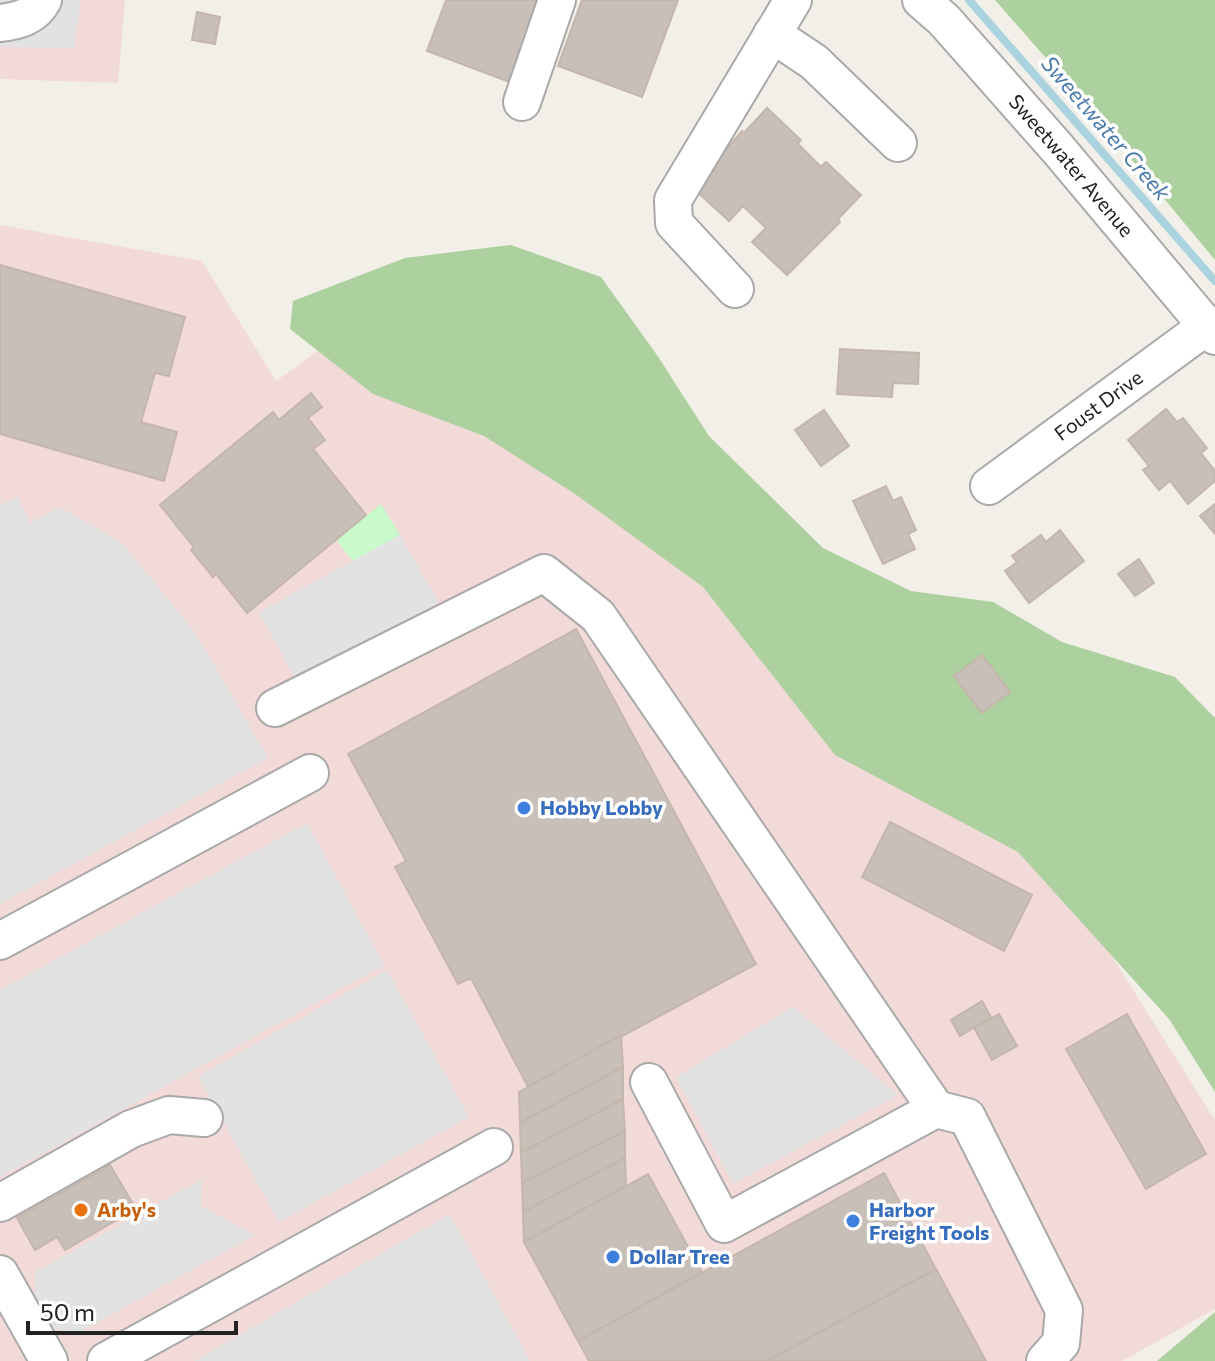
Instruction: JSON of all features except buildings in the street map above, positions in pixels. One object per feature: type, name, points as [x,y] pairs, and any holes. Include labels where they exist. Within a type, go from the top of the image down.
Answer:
[{"type":"street","points":[[0,23],[18,21],[38,10],[43,0]]},
{"type":"street","points":[[522,102],[557,0]]},
{"type":"street","points":[[735,289],[674,223],[673,200],[793,0]]},
{"type":"street","name":"Sweetwater Avenue","points":[[921,0],[944,20],[1058,149],[1211,331]]},
{"type":"street","points":[[772,34],[814,62],[898,143]]},
{"type":"street","name":"Foust Drive","points":[[989,486],[1211,331]]},
{"type":"street","points":[[275,708],[544,573],[598,616],[936,1109],[967,1117],[1064,1310],[1061,1343],[1045,1361]]},
{"type":"street","points":[[0,941],[310,773]]},
{"type":"street","points":[[649,1082],[724,1224],[936,1109]]},
{"type":"street","points":[[0,1203],[131,1129],[169,1115],[204,1118]]},
{"type":"street","points":[[106,1361],[494,1147]]},
{"type":"street","points":[[0,1274],[49,1361]]},
{"type":"shaded area","points":[[0,0],[125,0],[118,83],[0,79]]},
{"type":"shaded area","points":[[0,0],[81,0],[74,48],[0,47]]},
{"type":"shaded area","points":[[0,225],[202,261],[276,381],[383,303],[1034,833],[1215,1120],[1215,1309],[1122,1361],[0,1361]]},
{"type":"shaded area","points":[[18,497],[30,523],[59,507],[121,542],[195,632],[268,758],[0,904],[0,505]]},
{"type":"shaded area","points":[[400,535],[439,603],[296,680],[259,612]]},
{"type":"shaded area","points":[[307,823],[384,965],[0,1177],[0,990]]},
{"type":"shaded area","points":[[387,970],[469,1117],[279,1222],[198,1076]]},
{"type":"shaded area","points":[[793,1007],[898,1095],[733,1184],[676,1077]]},
{"type":"shaded area","points":[[202,1179],[201,1206],[255,1235],[73,1336],[48,1324],[34,1301],[35,1272]]},
{"type":"shaded area","points":[[450,1214],[530,1361],[194,1361]]},
{"type":"green space","points":[[995,0],[1215,0],[1215,260],[1075,91]]},
{"type":"green space","points":[[511,245],[601,277],[657,355],[709,436],[823,548],[911,591],[993,602],[1062,642],[1175,677],[1215,718],[1215,1092],[1169,1019],[1018,852],[835,755],[703,587],[575,494],[484,436],[373,394],[290,329],[293,301],[405,258]]},
{"type":"green space","points":[[381,504],[400,535],[353,561],[336,540]]},
{"type":"green space","points":[[1215,1312],[1215,1361],[1157,1361]]},
{"type":"waterway","name":"Sweetwater Creek","points":[[969,0],[1215,281]]},
{"type":"place","name":"Hobby Lobby","points":[[524,808]]},
{"type":"place","name":"Arby's","points":[[81,1210]]},
{"type":"place","name":"Harbor Freight Tools","points":[[853,1221]]},
{"type":"place","name":"Dollar Tree","points":[[613,1257]]}]
